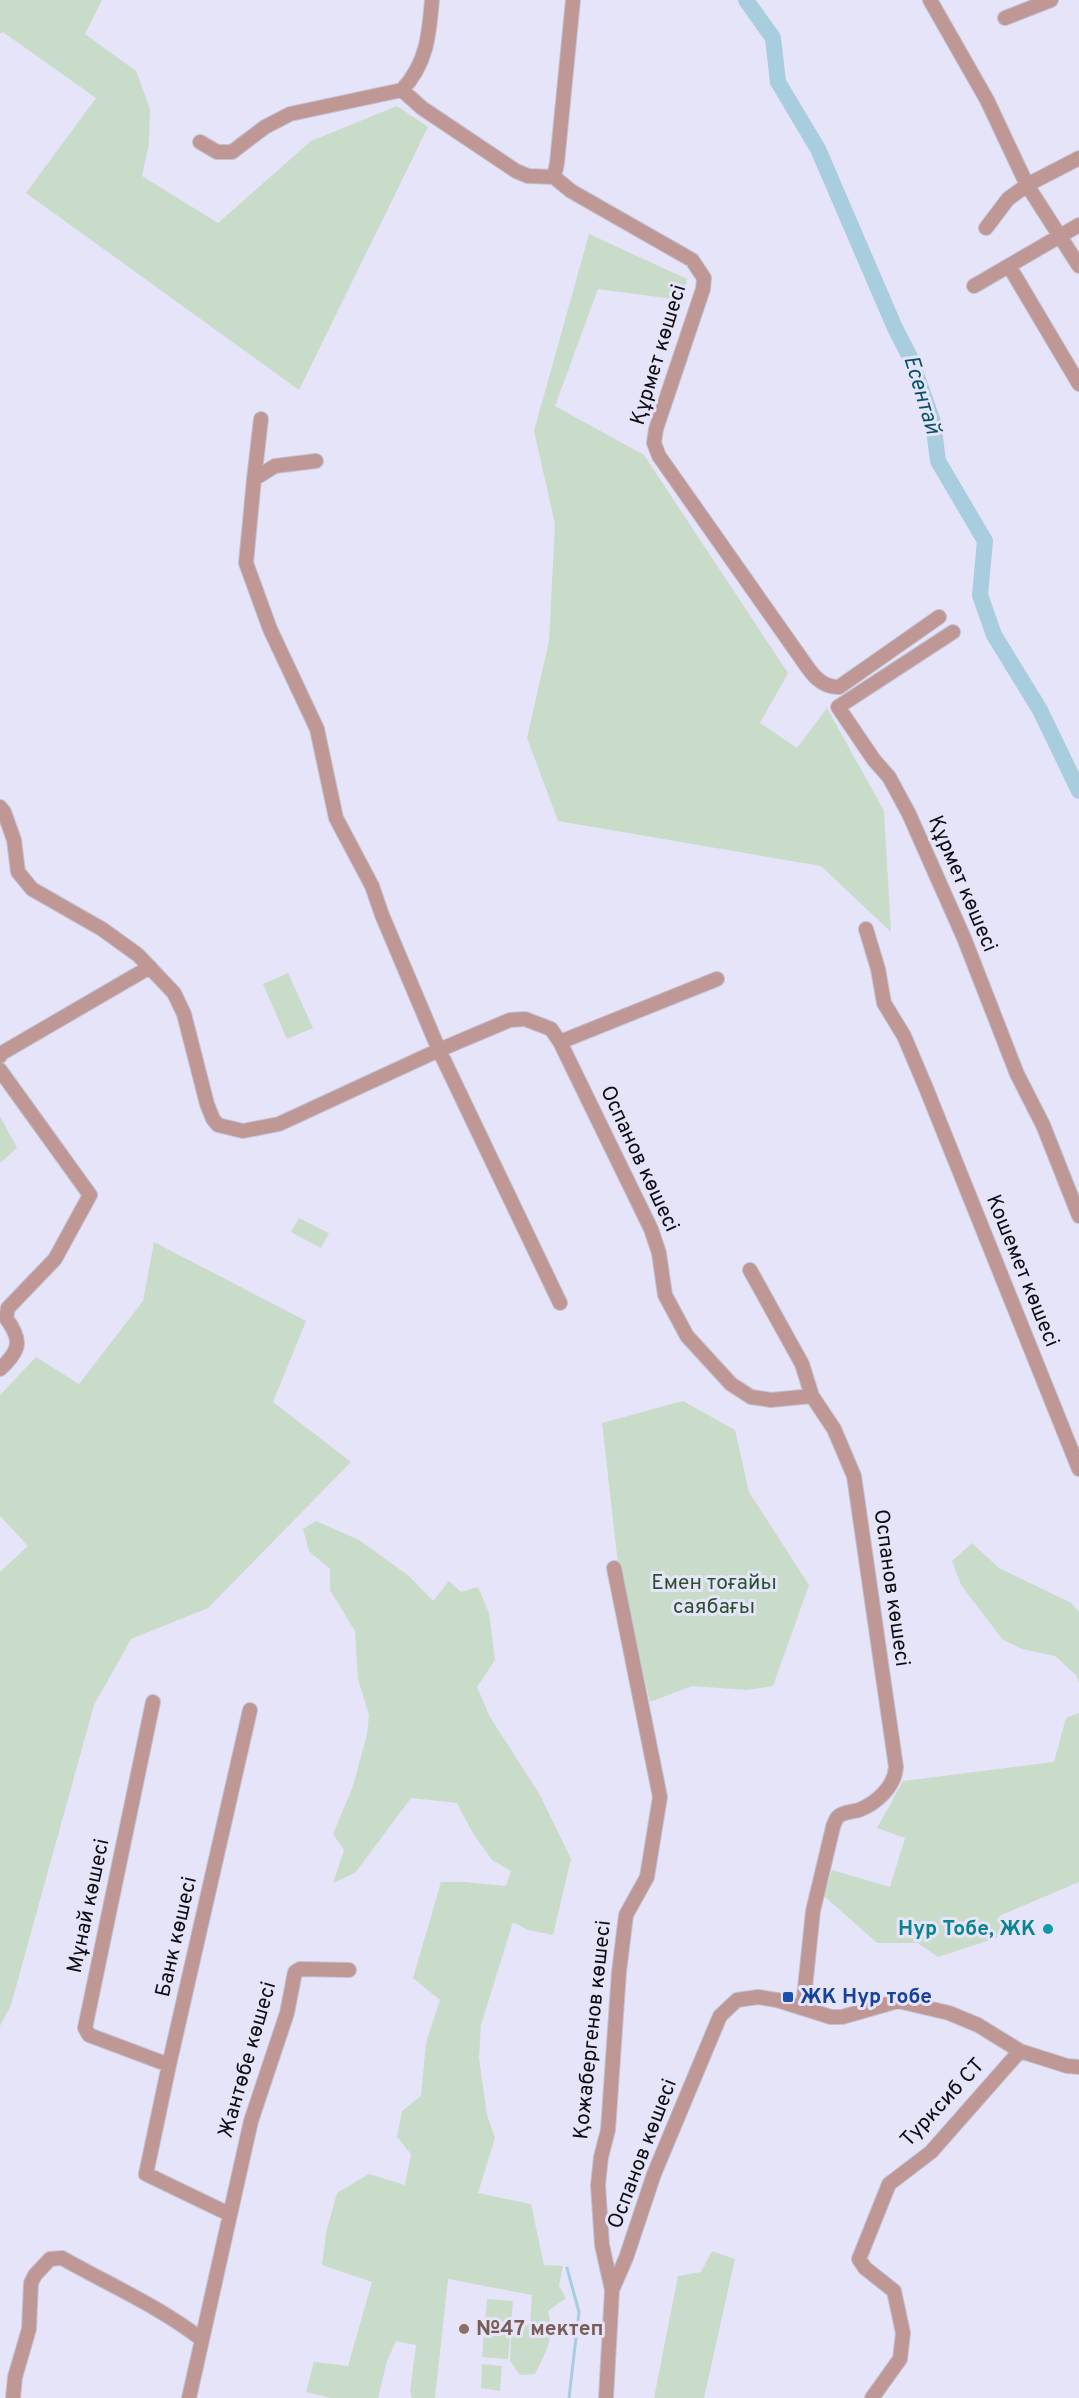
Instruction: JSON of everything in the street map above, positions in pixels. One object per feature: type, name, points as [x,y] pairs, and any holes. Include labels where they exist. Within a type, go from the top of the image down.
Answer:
[{"type":"street","points":[[200,142],[217,152],[232,152],[265,127],[290,114],[402,90],[410,82],[426,52],[429,42],[432,0]]},
{"type":"street","points":[[402,90],[422,108],[516,171],[528,176],[554,177],[573,0]]},
{"type":"street","points":[[930,0],[987,100],[1027,185],[1079,266]]},
{"type":"street","points":[[1005,18],[1051,0]]},
{"type":"street","points":[[987,228],[1008,199],[1027,185],[1079,158]]},
{"type":"street","name":"Құрмет көшесі","points":[[554,177],[572,191],[692,260],[699,268],[704,278],[702,289],[656,429],[654,443],[659,456],[818,680],[829,688],[839,687],[939,617]]},
{"type":"street","points":[[974,286],[1079,225]]},
{"type":"street","points":[[1009,266],[1079,384]]},
{"type":"street","points":[[261,419],[246,563],[270,629],[317,729],[336,818],[372,886],[439,1050],[560,1303]]},
{"type":"street","points":[[254,480],[275,466],[316,461]]},
{"type":"street","name":"Құрмет көшесі","points":[[953,632],[838,707],[874,760],[889,777],[909,814],[964,938],[1017,1074],[1043,1125],[1079,1216]]},
{"type":"street","name":"Оспанов көшесі","points":[[0,807],[14,840],[18,872],[32,889],[102,928],[138,955],[174,993],[184,1014],[207,1104],[218,1125],[243,1131],[279,1124],[510,1020],[525,1019],[551,1029],[560,1042],[651,1229],[659,1253],[665,1295],[687,1336],[731,1384],[751,1397],[771,1400],[812,1396],[834,1429],[854,1476],[896,1767],[893,1782],[874,1802],[841,1815],[832,1827],[813,1911],[803,2007]]},
{"type":"street","name":"Кошемет көшесі","points":[[866,929],[878,969],[884,1003],[904,1036],[926,1088],[1079,1469]]},
{"type":"street","points":[[0,1056],[150,968]]},
{"type":"street","points":[[560,1042],[717,979]]},
{"type":"street","points":[[0,1070],[90,1195],[55,1259],[8,1308],[6,1318],[17,1334],[17,1347],[0,1369]]},
{"type":"street","points":[[750,1270],[802,1364],[812,1396]]},
{"type":"street","name":"Қожабергенов көшесі","points":[[612,2290],[602,2245],[599,2176],[608,2130],[618,1972],[626,1915],[646,1877],[660,1797],[614,1568]]},
{"type":"street","name":"Мұнай көшесі","points":[[153,1702],[85,2028],[89,2035],[169,2065]]},
{"type":"street","name":"Банк көшесі","points":[[229,2214],[146,2174],[250,1710]]},
{"type":"street","name":"Жантөбе көшесі","points":[[229,2214],[251,2121],[287,2013],[295,1972],[300,1969],[349,1970]]},
{"type":"street","name":"Оспанов көшесі","points":[[606,2398],[612,2290],[626,2258],[654,2174],[720,2016],[737,2000],[758,1996],[803,2007],[818,2015],[831,2017],[842,2017],[898,2001],[924,2006],[978,2025],[1020,2051],[1067,2066],[1079,2067]]},
{"type":"street","name":"Турксиб СТ","points":[[872,2398],[900,2359],[903,2333],[894,2291],[865,2268],[859,2259],[889,2184],[931,2152],[1020,2051]]},
{"type":"street","points":[[189,2398],[229,2214]]},
{"type":"street","points":[[13,2398],[15,2377],[29,2329],[31,2283],[42,2267],[55,2257],[62,2258],[161,2313],[201,2339]]},
{"type":"green space","points":[[0,0],[102,0],[85,34],[136,71],[150,109],[149,144],[142,176],[218,223],[311,141],[397,106],[428,127],[299,390],[26,193],[96,98],[3,32],[0,34]]},
{"type":"green space","points":[[589,234],[687,279],[681,300],[598,289],[555,406],[644,455],[788,673],[760,723],[797,748],[827,708],[884,811],[891,932],[821,866],[558,821],[527,738],[549,641],[555,524],[534,431]]},
{"type":"green space","points":[[288,973],[313,1028],[287,1039],[263,984]]},
{"type":"green space","points":[[0,1116],[17,1148],[0,1163]]},
{"type":"green space","points":[[299,1218],[329,1233],[321,1248],[291,1232]]},
{"type":"green space","points":[[154,1242],[306,1321],[273,1402],[351,1462],[208,1608],[131,1639],[94,1705],[11,2005],[0,2026],[0,1572],[28,1546],[0,1516],[0,1395],[36,1357],[79,1384],[143,1301]]},
{"type":"green space","name":"Емен тоғайы саябағы","points":[[683,1401],[735,1430],[749,1492],[809,1585],[773,1686],[747,1690],[692,1686],[650,1702],[618,1564],[602,1423]]},
{"type":"green space","points":[[316,1521],[359,1540],[409,1576],[433,1601],[449,1581],[461,1592],[478,1587],[489,1613],[495,1660],[477,1687],[490,1717],[540,1795],[571,1859],[553,1935],[528,1930],[513,1922],[481,2025],[479,2058],[487,2115],[495,2138],[478,2193],[531,2204],[544,2265],[563,2266],[559,2286],[566,2298],[548,2311],[550,2336],[535,2374],[520,2375],[510,2361],[511,2337],[530,2323],[532,2295],[448,2279],[435,2398],[412,2398],[410,2391],[416,2345],[396,2341],[387,2361],[378,2398],[331,2398],[306,2392],[314,2362],[348,2366],[372,2282],[322,2265],[326,2233],[337,2193],[369,2174],[405,2185],[411,2154],[397,2137],[402,2111],[421,2096],[426,2043],[440,2000],[413,1978],[441,1882],[506,1886],[511,1871],[492,1860],[472,1832],[457,1803],[411,1798],[355,1873],[333,1883],[344,1850],[333,1834],[352,1789],[367,1735],[369,1715],[358,1679],[355,1631],[330,1590],[330,1569],[309,1551],[303,1529]]},
{"type":"green space","points":[[972,1543],[999,1568],[1071,1603],[1079,1612],[1079,1683],[1076,1675],[1055,1656],[1022,1649],[1003,1640],[961,1585],[952,1561]]},
{"type":"green space","points":[[1079,1713],[1079,1882],[999,1916],[1008,1934],[938,1957],[918,1943],[877,1943],[824,1896],[832,1870],[890,1887],[905,1838],[877,1828],[903,1781],[1054,1762],[1066,1718]]},
{"type":"green space","points":[[712,2251],[735,2259],[704,2398],[654,2398],[678,2276],[701,2272]]},
{"type":"green space","points":[[487,2299],[513,2301],[508,2359],[482,2357]]},
{"type":"green space","points":[[482,2364],[502,2366],[500,2391],[481,2388]]},
{"type":"waterway","name":"Есентай","points":[[746,0],[773,38],[778,82],[818,149],[895,328],[910,357],[933,422],[938,461],[985,541],[980,595],[994,635],[1040,710],[1079,791]]},
{"type":"waterway","points":[[567,2268],[579,2312],[569,2398]]},
{"type":"place","name":"Нур Тобе, ЖК","points":[[1048,1929]]},
{"type":"place","name":"ЖК Нур тобе","points":[[788,1997]]},
{"type":"place","name":"№47 мектеп","points":[[464,2329]]}]
